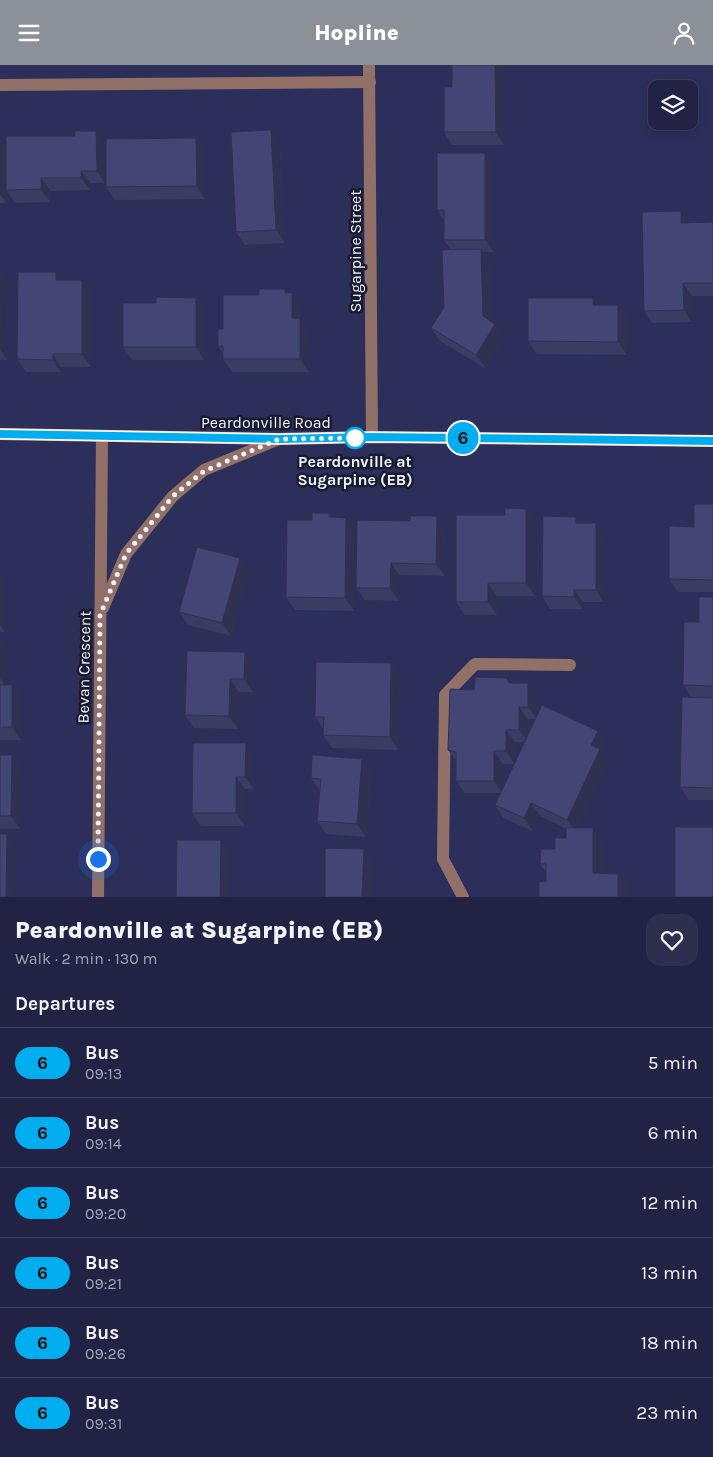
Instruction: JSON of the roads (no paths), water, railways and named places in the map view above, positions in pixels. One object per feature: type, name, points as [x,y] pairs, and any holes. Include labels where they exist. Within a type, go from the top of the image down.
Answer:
[{"type":"main road","name":"Peardonville Road","points":[[0,434],[279,439],[372,437],[713,441]]},
{"type":"street","name":"Sugarpine Street","points":[[369,65],[372,437]]},
{"type":"street","points":[[0,85],[370,82]]},
{"type":"street","name":"Bevan Crescent","points":[[98,897],[102,437]]},
{"type":"street","points":[[100,615],[126,554],[173,496],[204,471],[279,439]]},
{"type":"street","points":[[463,897],[443,859],[444,695],[475,664],[570,665]]},
{"type":"place","name":"Peardonville at Sugarpine (EB)","points":[[355,438]]}]
